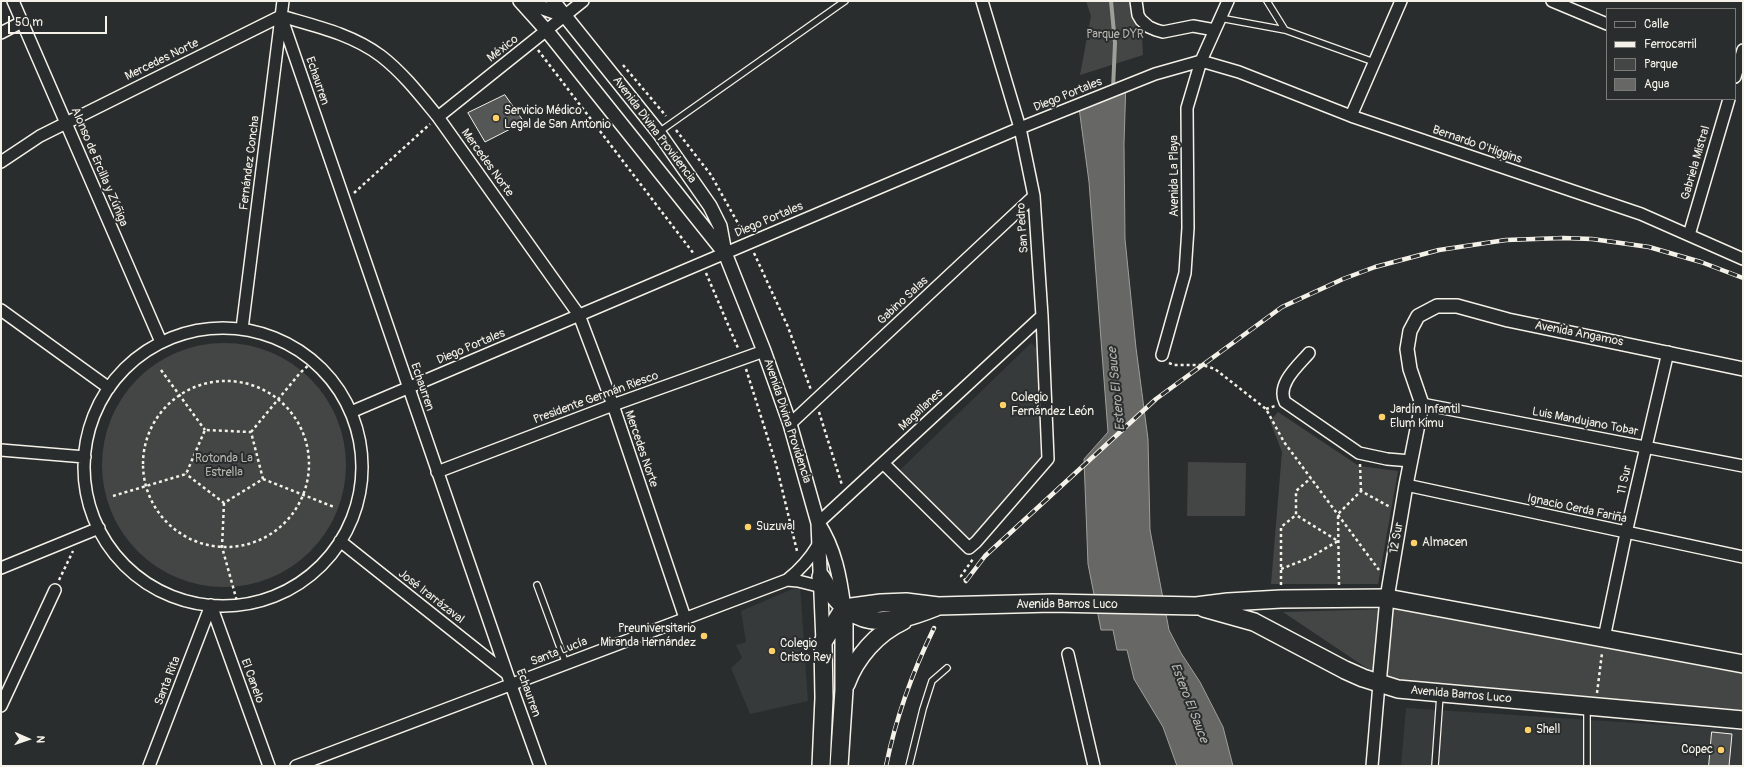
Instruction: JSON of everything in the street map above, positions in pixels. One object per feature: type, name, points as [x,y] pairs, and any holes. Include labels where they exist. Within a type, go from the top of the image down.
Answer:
[{"type":"main road","points":[[821,582],[835,600],[844,608],[824,642]]},
{"type":"main road","name":"Avenida Barros Luco","points":[[844,608],[882,603],[906,602],[938,606],[1052,603],[1196,606],[1228,602],[1281,599],[1339,599],[1388,591],[1604,638],[1743,664]]},
{"type":"main road","name":"Avenida Barros Luco","points":[[844,608],[866,620],[881,621],[911,617],[938,606]]},
{"type":"main road","name":"Avenida Barros Luco","points":[[1196,606],[1254,622],[1345,670],[1379,684],[1398,689],[1743,720]]},
{"type":"main road","name":"Avenida Divina Providencia","points":[[839,766],[844,690],[844,608]]},
{"type":"main road","points":[[844,690],[853,668],[868,647],[888,629],[911,617]]},
{"type":"main road","name":"Avenida Divina Providencia","points":[[821,766],[824,698],[824,642]]},
{"type":"street","name":"Alonso de Ercilla y Zúñiga","points":[[13,1],[161,342]]},
{"type":"street","name":"Fernández Concha","points":[[242,329],[283,1]]},
{"type":"street","name":"Avenida Divina Providencia","points":[[520,1],[547,31],[725,253]]},
{"type":"street","points":[[523,1],[565,16]]},
{"type":"street","name":"Avenida Divina Providencia","points":[[553,1],[659,133],[710,206],[720,226],[725,253],[764,351],[790,424],[818,523],[824,642]]},
{"type":"street","name":"México","points":[[438,117],[583,1]]},
{"type":"street","name":"San Pedro","points":[[972,545],[1048,459],[1042,316],[1034,196],[1020,128],[982,1]]},
{"type":"street","points":[[1136,1],[1138,15],[1145,24],[1156,30],[1163,32],[1193,26],[1215,30]]},
{"type":"street","name":"Avenida La Playa","points":[[1162,355],[1185,273],[1188,228],[1187,108],[1201,60],[1228,1]]},
{"type":"street","points":[[1351,116],[1400,1]]},
{"type":"street","points":[[1552,1],[1606,24]]},
{"type":"street","name":"Mercedes Norte","points":[[1,162],[40,136],[281,16],[336,32],[380,55],[415,88],[438,117],[580,315],[613,405],[686,618]]},
{"type":"street","name":"Echaurren","points":[[281,16],[437,472],[540,766]]},
{"type":"street","points":[[1,33],[22,22]]},
{"type":"street","points":[[1736,74],[1743,50]]},
{"type":"street","name":"Diego Portales","points":[[351,412],[1020,128],[1155,74],[1201,60]]},
{"type":"street","name":"Bernardo O'Higgins","points":[[1201,60],[1239,72],[1351,116],[1641,214],[1743,259]]},
{"type":"street","name":"Gabriela Mistral","points":[[1689,235],[1729,100]]},
{"type":"street","name":"Gabino Salas","points":[[790,424],[1034,196]]},
{"type":"street","name":"Avenida Angamos","points":[[1418,316],[1437,306],[1457,306],[1508,320],[1743,368]]},
{"type":"street","points":[[1,310],[109,388]]},
{"type":"street","name":"Magallanes","points":[[818,523],[1042,316]]},
{"type":"street","name":"12 Sur","points":[[1372,766],[1388,591],[1406,485],[1422,404],[1410,369],[1407,349],[1410,331],[1418,316]]},
{"type":"street","points":[[214,328],[242,329],[256,331],[283,341],[312,361],[337,387],[351,412],[359,441],[361,471],[360,486],[353,514],[340,541],[322,564],[299,583],[273,596],[258,601],[238,605],[211,605],[179,599],[150,585],[126,566],[106,542],[94,517],[86,487],[85,456],[90,428],[95,414],[109,388],[137,357],[161,342],[173,337],[214,328]]},
{"type":"street","name":"Presidente Germán Riesco","points":[[437,472],[613,405],[764,351]]},
{"type":"street","points":[[1309,352],[1284,386],[1282,396],[1285,402],[1359,453],[1387,459],[1411,461]]},
{"type":"street","name":"11 Sur","points":[[1604,638],[1626,533],[1668,352]]},
{"type":"street","name":"Luis Mandujano Tobar","points":[[1422,404],[1743,466]]},
{"type":"street","points":[[1,450],[85,456]]},
{"type":"street","points":[[883,463],[972,545]]},
{"type":"street","name":"Ignacio Cerda Fariña","points":[[1406,485],[1743,557]]},
{"type":"street","name":"Avenida Divina Providencia","points":[[818,523],[828,538],[838,569],[844,608]]},
{"type":"street","points":[[1,568],[99,528]]},
{"type":"street","name":"José Irarrázaval","points":[[340,541],[507,673]]},
{"type":"street","name":"Santa Lucía","points":[[296,766],[787,580],[803,568],[810,560],[818,545]]},
{"type":"street","name":"Santa Lucía","points":[[787,580],[809,583],[821,582]]},
{"type":"street","points":[[1,706],[55,590]]},
{"type":"street","name":"Santa Rita","points":[[148,766],[211,605]]},
{"type":"street","name":"El Canelo","points":[[211,605],[269,766]]},
{"type":"street","points":[[1068,654],[1094,766]]},
{"type":"lane","points":[[659,133],[845,1]]},
{"type":"lane","points":[[1267,1],[1285,30]]},
{"type":"lane","points":[[1220,18],[1285,30],[1374,62]]},
{"type":"lane","points":[[536,585],[566,664]]},
{"type":"lane","points":[[909,766],[923,709],[932,681],[947,668]]},
{"type":"lane","points":[[1435,766],[1440,693]]},
{"type":"lane","points":[[1586,766],[1591,706]]},
{"type":"path","points":[[532,42],[701,263],[742,359],[776,464],[797,551],[810,560]]},
{"type":"path","points":[[344,201],[438,117]]},
{"type":"path","points":[[1162,355],[1167,362],[1174,365],[1202,365],[1215,369],[1266,410],[1284,442],[1338,514],[1388,591]]},
{"type":"path","points":[[251,432],[300,373],[312,361]]},
{"type":"path","points":[[161,370],[205,430]]},
{"type":"path","points":[[228,382],[255,386],[279,398],[289,408],[306,438],[310,478],[304,495],[294,514],[283,526],[271,535],[253,542],[222,547],[188,538],[167,522],[151,501],[143,473],[145,447],[148,437],[162,413],[179,395],[189,388],[204,384],[228,382]]},
{"type":"path","points":[[205,430],[251,432]]},
{"type":"path","points":[[112,496],[186,474],[205,430]]},
{"type":"path","points":[[251,432],[263,479]]},
{"type":"path","points":[[1339,599],[1338,514],[1360,491],[1359,453]]},
{"type":"path","points":[[186,474],[224,503]]},
{"type":"path","points":[[1296,515],[1296,491],[1310,478]]},
{"type":"path","points":[[263,479],[334,507]]},
{"type":"path","points":[[224,503],[263,479]]},
{"type":"path","points":[[1360,491],[1401,513]]},
{"type":"path","points":[[224,503],[222,547],[238,605]]},
{"type":"path","points":[[1296,515],[1338,540]]},
{"type":"path","points":[[1281,599],[1281,527],[1296,515]]},
{"type":"path","points":[[55,590],[80,536]]},
{"type":"path","points":[[1281,569],[1310,558],[1338,540]]},
{"type":"path","points":[[966,581],[961,576],[980,550],[972,545]]},
{"type":"path","points":[[1591,706],[1604,638]]},
{"type":"shaded area","name":"Colegio Fernández León","points":[[1031,343],[1039,351],[1040,458],[969,548],[898,472]]},
{"type":"shaded area","name":"Colegio Cristo Rey","points":[[800,586],[808,701],[750,714],[731,668],[742,658],[736,645],[746,642],[741,611]]},
{"type":"shaded area","points":[[1406,708],[1743,730],[1743,766],[1401,766]]},
{"type":"green space","name":"Parque DYR","points":[[1086,1],[1140,1],[1143,55],[1080,75],[1091,16]]},
{"type":"green space","name":"Rotonda La Estrella","points":[[224,343],[259,348],[271,353],[292,364],[310,379],[325,397],[336,418],[341,430],[346,465],[341,500],[336,512],[325,533],[310,551],[292,566],[271,577],[259,582],[224,587],[189,582],[177,577],[156,566],[138,551],[123,533],[112,512],[107,500],[102,465],[107,430],[112,418],[123,397],[138,379],[156,364],[177,353],[189,348]]},
{"type":"green space","points":[[1278,412],[1359,466],[1398,471],[1378,584],[1271,584],[1282,452],[1270,421]]},
{"type":"green space","points":[[1188,462],[1246,463],[1245,516],[1187,516]]},
{"type":"green space","points":[[1393,609],[1743,674],[1743,710],[1407,682],[1371,671],[1283,612]]},
{"type":"water","points":[[1126,80],[1124,144],[1125,239],[1136,348],[1148,439],[1150,530],[1169,630],[1181,653],[1200,682],[1223,727],[1233,766],[1177,766],[1163,727],[1134,679],[1127,650],[1117,650],[1113,630],[1101,630],[1088,564],[1084,459],[1108,432],[1089,182],[1078,100]]},
{"type":"building","name":"Servicio Médico Legal de San Antonio","points":[[505,95],[524,122],[485,142],[468,113]]},
{"type":"building","name":"Copec","points":[[1712,732],[1732,734],[1729,766],[1709,766]]},
{"type":"waterway","name":"Estero El Sauce","points":[[1111,1],[1115,43],[1113,89]]},
{"type":"railway","points":[[966,581],[985,556],[1156,399],[1282,307],[1343,279],[1375,267],[1439,250],[1506,240],[1563,238],[1592,239],[1649,247],[1701,262],[1743,278]]},
{"type":"railway","points":[[886,766],[900,713],[919,662],[934,628]]},
{"type":"place","name":"Servicio Médico Legal de San Antonio","points":[[496,118]]},
{"type":"place","name":"Colegio Fernández León","points":[[1003,405]]},
{"type":"place","name":"Jardín Infantil Elum Kimu","points":[[1382,417]]},
{"type":"place","name":"Suzuval","points":[[748,527]]},
{"type":"place","name":"Almacen","points":[[1414,543]]},
{"type":"place","name":"Preuniversitario Miranda Hernández","points":[[704,636]]},
{"type":"place","name":"Colegio Cristo Rey","points":[[772,651]]},
{"type":"place","name":"Shell","points":[[1528,730]]},
{"type":"place","name":"Copec","points":[[1721,750]]}]
